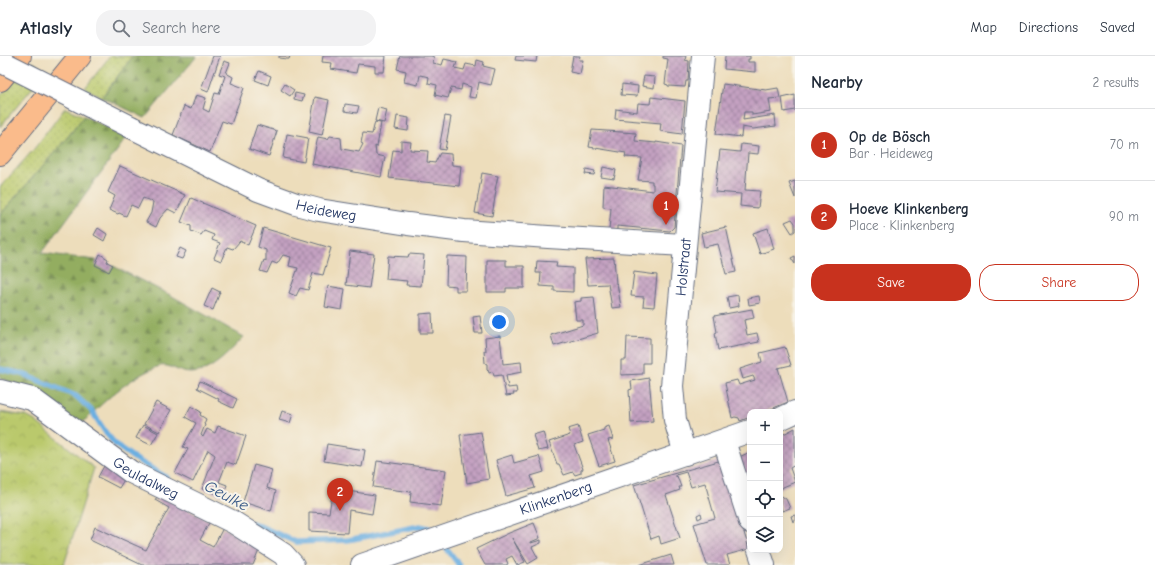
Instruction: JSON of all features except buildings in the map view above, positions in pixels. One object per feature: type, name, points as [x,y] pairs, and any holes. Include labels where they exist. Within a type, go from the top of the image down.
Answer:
[{"type":"highway","points":[[0,80],[20,56]]},
{"type":"highway","points":[[0,154],[80,56]]},
{"type":"street","name":"Holstraat","points":[[684,454],[675,420],[672,386],[684,245],[703,56]]},
{"type":"street","name":"Heideweg","points":[[0,62],[258,190],[296,204],[319,210],[408,224],[464,230],[548,237],[684,245]]},
{"type":"street","name":"Geuldalweg","points":[[0,391],[32,399],[131,472],[232,522],[283,554],[293,565]]},
{"type":"street","points":[[783,418],[795,412]]},
{"type":"street","name":"Klinkenberg","points":[[362,565],[747,432]]},
{"type":"street","points":[[724,441],[748,517]]},
{"type":"street","points":[[760,553],[764,565]]},
{"type":"green space","points":[[110,56],[133,56],[102,97],[85,88]]},
{"type":"green space","points":[[133,56],[197,56],[145,118],[102,97]]},
{"type":"green space","points":[[32,62],[47,70],[0,127],[0,96],[15,78]]},
{"type":"green space","points":[[65,108],[84,116],[67,138],[0,215],[0,187],[34,149]]},
{"type":"green space","points":[[84,116],[127,137],[42,253],[95,260],[113,266],[172,296],[244,337],[217,363],[201,371],[192,373],[183,372],[169,366],[160,366],[148,371],[116,392],[79,426],[42,398],[22,386],[0,379],[0,215],[67,138]]},
{"type":"green space","points":[[0,412],[26,416],[35,421],[94,468],[64,565],[0,565]]},
{"type":"waterway","name":"Geulke","points":[[0,369],[23,374],[76,396],[91,410],[116,445],[134,458],[166,477]]},
{"type":"waterway","name":"Geulke","points":[[253,523],[296,542],[348,540],[420,526],[429,528],[435,535]]},
{"type":"waterway","name":"Geulke","points":[[442,542],[459,565]]},
{"type":"place","name":"Op de Bösch","points":[[666,225]]},
{"type":"place","name":"Hoeve Klinkenberg","points":[[340,511]]}]
